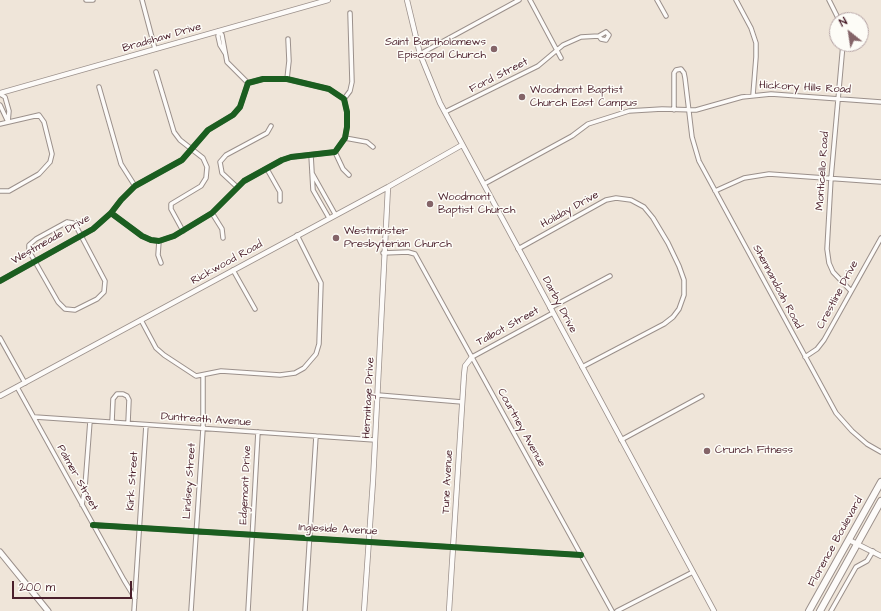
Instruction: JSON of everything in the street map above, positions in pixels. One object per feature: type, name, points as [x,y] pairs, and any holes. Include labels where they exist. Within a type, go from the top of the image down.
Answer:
[{"type":"highway","name":"Florence Boulevard","points":[[810,609],[881,482]]},
{"type":"highway","name":"Florence Boulevard","points":[[820,611],[881,501]]},
{"type":"main road","name":"Bradshaw Drive","points":[[0,93],[328,0]]},
{"type":"main road","name":"Darby Drive","points":[[406,0],[420,54],[445,112],[714,611]]},
{"type":"main road","name":"Rickwood Road","points":[[0,396],[335,214],[388,187],[462,145]]},
{"type":"main road","name":"Hermitage Drive","points":[[364,611],[370,542],[388,187]]},
{"type":"main road","name":"Tune Avenue","points":[[449,611],[465,366],[472,357]]},
{"type":"main road","points":[[849,540],[881,556]]},
{"type":"main road","points":[[0,552],[48,611]]},
{"type":"street","points":[[86,0],[93,0]]},
{"type":"street","points":[[142,0],[155,49]]},
{"type":"street","points":[[420,54],[519,0]]},
{"type":"street","points":[[530,0],[561,58]]},
{"type":"street","points":[[657,0],[666,16]]},
{"type":"street","points":[[736,0],[751,28],[756,42],[753,95]]},
{"type":"street","points":[[829,0],[835,12]]},
{"type":"street","points":[[344,99],[350,91],[352,82],[350,13]]},
{"type":"street","points":[[111,213],[142,236],[159,241],[183,231],[212,213],[221,206],[237,187],[282,160],[291,157],[335,152],[345,138],[347,112],[344,99],[329,89],[287,79],[264,79],[248,83],[233,70],[227,62],[226,54],[220,45],[218,36],[219,32]]},
{"type":"street","name":"Ford Street","points":[[445,112],[538,66],[557,49],[581,37],[599,36]]},
{"type":"street","points":[[287,79],[289,61],[288,39]]},
{"type":"street","name":"Monticello Road","points":[[842,52],[831,178],[827,254],[833,272],[850,291]]},
{"type":"street","name":"Shennandoah Road","points":[[674,110],[674,73],[676,70],[681,69],[684,73],[692,142],[699,161],[841,421],[867,444],[881,452]]},
{"type":"street","points":[[156,72],[174,132],[192,150],[203,158],[206,167],[206,178],[201,186],[171,204],[171,209],[183,231]]},
{"type":"street","name":"Westmeade Drive","points":[[0,281],[93,229],[111,213],[120,200],[135,186],[182,160],[208,130],[233,115],[240,107],[248,83]]},
{"type":"street","points":[[98,87],[120,164],[135,186]]},
{"type":"street","points":[[0,93],[5,97],[9,111],[8,122]]},
{"type":"street","name":"Hickory Hills Road","points":[[484,184],[572,136],[588,124],[601,118],[629,111],[689,111],[753,95],[781,94],[881,102]]},
{"type":"street","points":[[0,105],[8,122]]},
{"type":"street","points":[[0,124],[39,115],[44,122],[52,154],[50,162],[40,174],[9,191],[0,191]]},
{"type":"street","points":[[237,187],[222,173],[220,162],[226,156],[267,133],[271,126]]},
{"type":"street","points":[[345,138],[367,142],[373,147]]},
{"type":"street","points":[[335,152],[349,175]]},
{"type":"street","points":[[311,155],[313,190],[329,218]]},
{"type":"street","points":[[267,169],[280,192],[280,200]]},
{"type":"street","points":[[312,172],[335,214]]},
{"type":"street","points":[[715,191],[744,178],[769,174],[881,182]]},
{"type":"street","name":"Holiday Drive","points":[[518,249],[606,200],[616,198],[631,200],[644,207],[654,218],[668,243],[684,280],[684,295],[679,309],[664,324],[582,368]]},
{"type":"street","points":[[212,213],[222,228],[223,238]]},
{"type":"street","points":[[67,222],[73,223],[82,235],[105,281],[104,292],[85,307],[75,310],[65,309],[58,302],[35,262],[29,250],[29,245],[36,239],[67,222]]},
{"type":"street","points":[[140,320],[156,348],[164,356],[196,376],[221,371],[280,375],[295,373],[311,362],[316,354],[319,344],[321,283],[297,235]]},
{"type":"street","name":"Crestline Drive","points":[[805,357],[816,349],[824,340],[850,291],[881,238]]},
{"type":"street","points":[[159,241],[158,255],[161,263]]},
{"type":"street","name":"Courtney Avenue","points":[[384,253],[408,252],[415,254],[612,611]]},
{"type":"street","points":[[233,270],[255,309]]},
{"type":"street","points":[[550,308],[610,276]]},
{"type":"street","name":"Talbot Street","points":[[472,357],[553,313]]},
{"type":"street","points":[[0,338],[25,383]]},
{"type":"street","name":"Lindsey Street","points":[[191,611],[203,429],[203,375]]},
{"type":"street","name":"Palmer Street","points":[[17,387],[135,598]]},
{"type":"street","points":[[112,422],[113,399],[117,394],[123,394],[127,396],[129,400],[128,424]]},
{"type":"street","points":[[378,395],[462,402]]},
{"type":"street","points":[[621,440],[702,396]]},
{"type":"street","name":"Duntreath Avenue","points":[[35,417],[375,440]]},
{"type":"street","points":[[82,505],[85,487],[90,421]]},
{"type":"street","name":"Kirk Street","points":[[134,611],[146,425]]},
{"type":"street","name":"Edgemont Drive","points":[[248,611],[258,432]]},
{"type":"street","points":[[305,611],[316,436]]},
{"type":"street","name":"Ingleside Avenue","points":[[93,525],[581,555]]},
{"type":"street","points":[[831,611],[856,567],[868,561],[873,552]]},
{"type":"street","points":[[617,611],[693,572]]},
{"type":"street","points":[[810,609],[820,611]]},
{"type":"cycle path","points":[[0,281],[93,229],[111,213],[135,186],[182,160],[208,130],[233,115],[240,107],[248,83],[263,79],[287,79],[329,89],[344,99],[347,112],[347,127],[345,138],[335,152],[291,157],[282,160],[244,181],[212,213],[174,236],[159,241],[151,240],[142,236],[111,213]]},
{"type":"cycle path","points":[[93,525],[581,555]]},
{"type":"place","name":"Saint Bartholomews Episcopal Church","points":[[494,49]]},
{"type":"place","name":"Woodmont Baptist Church East Campus","points":[[522,97]]},
{"type":"place","name":"Woodmont Baptist Church","points":[[430,204]]},
{"type":"place","name":"Westminster Presbyterian Church","points":[[336,238]]},
{"type":"place","name":"Crunch Fitness","points":[[707,451]]}]
